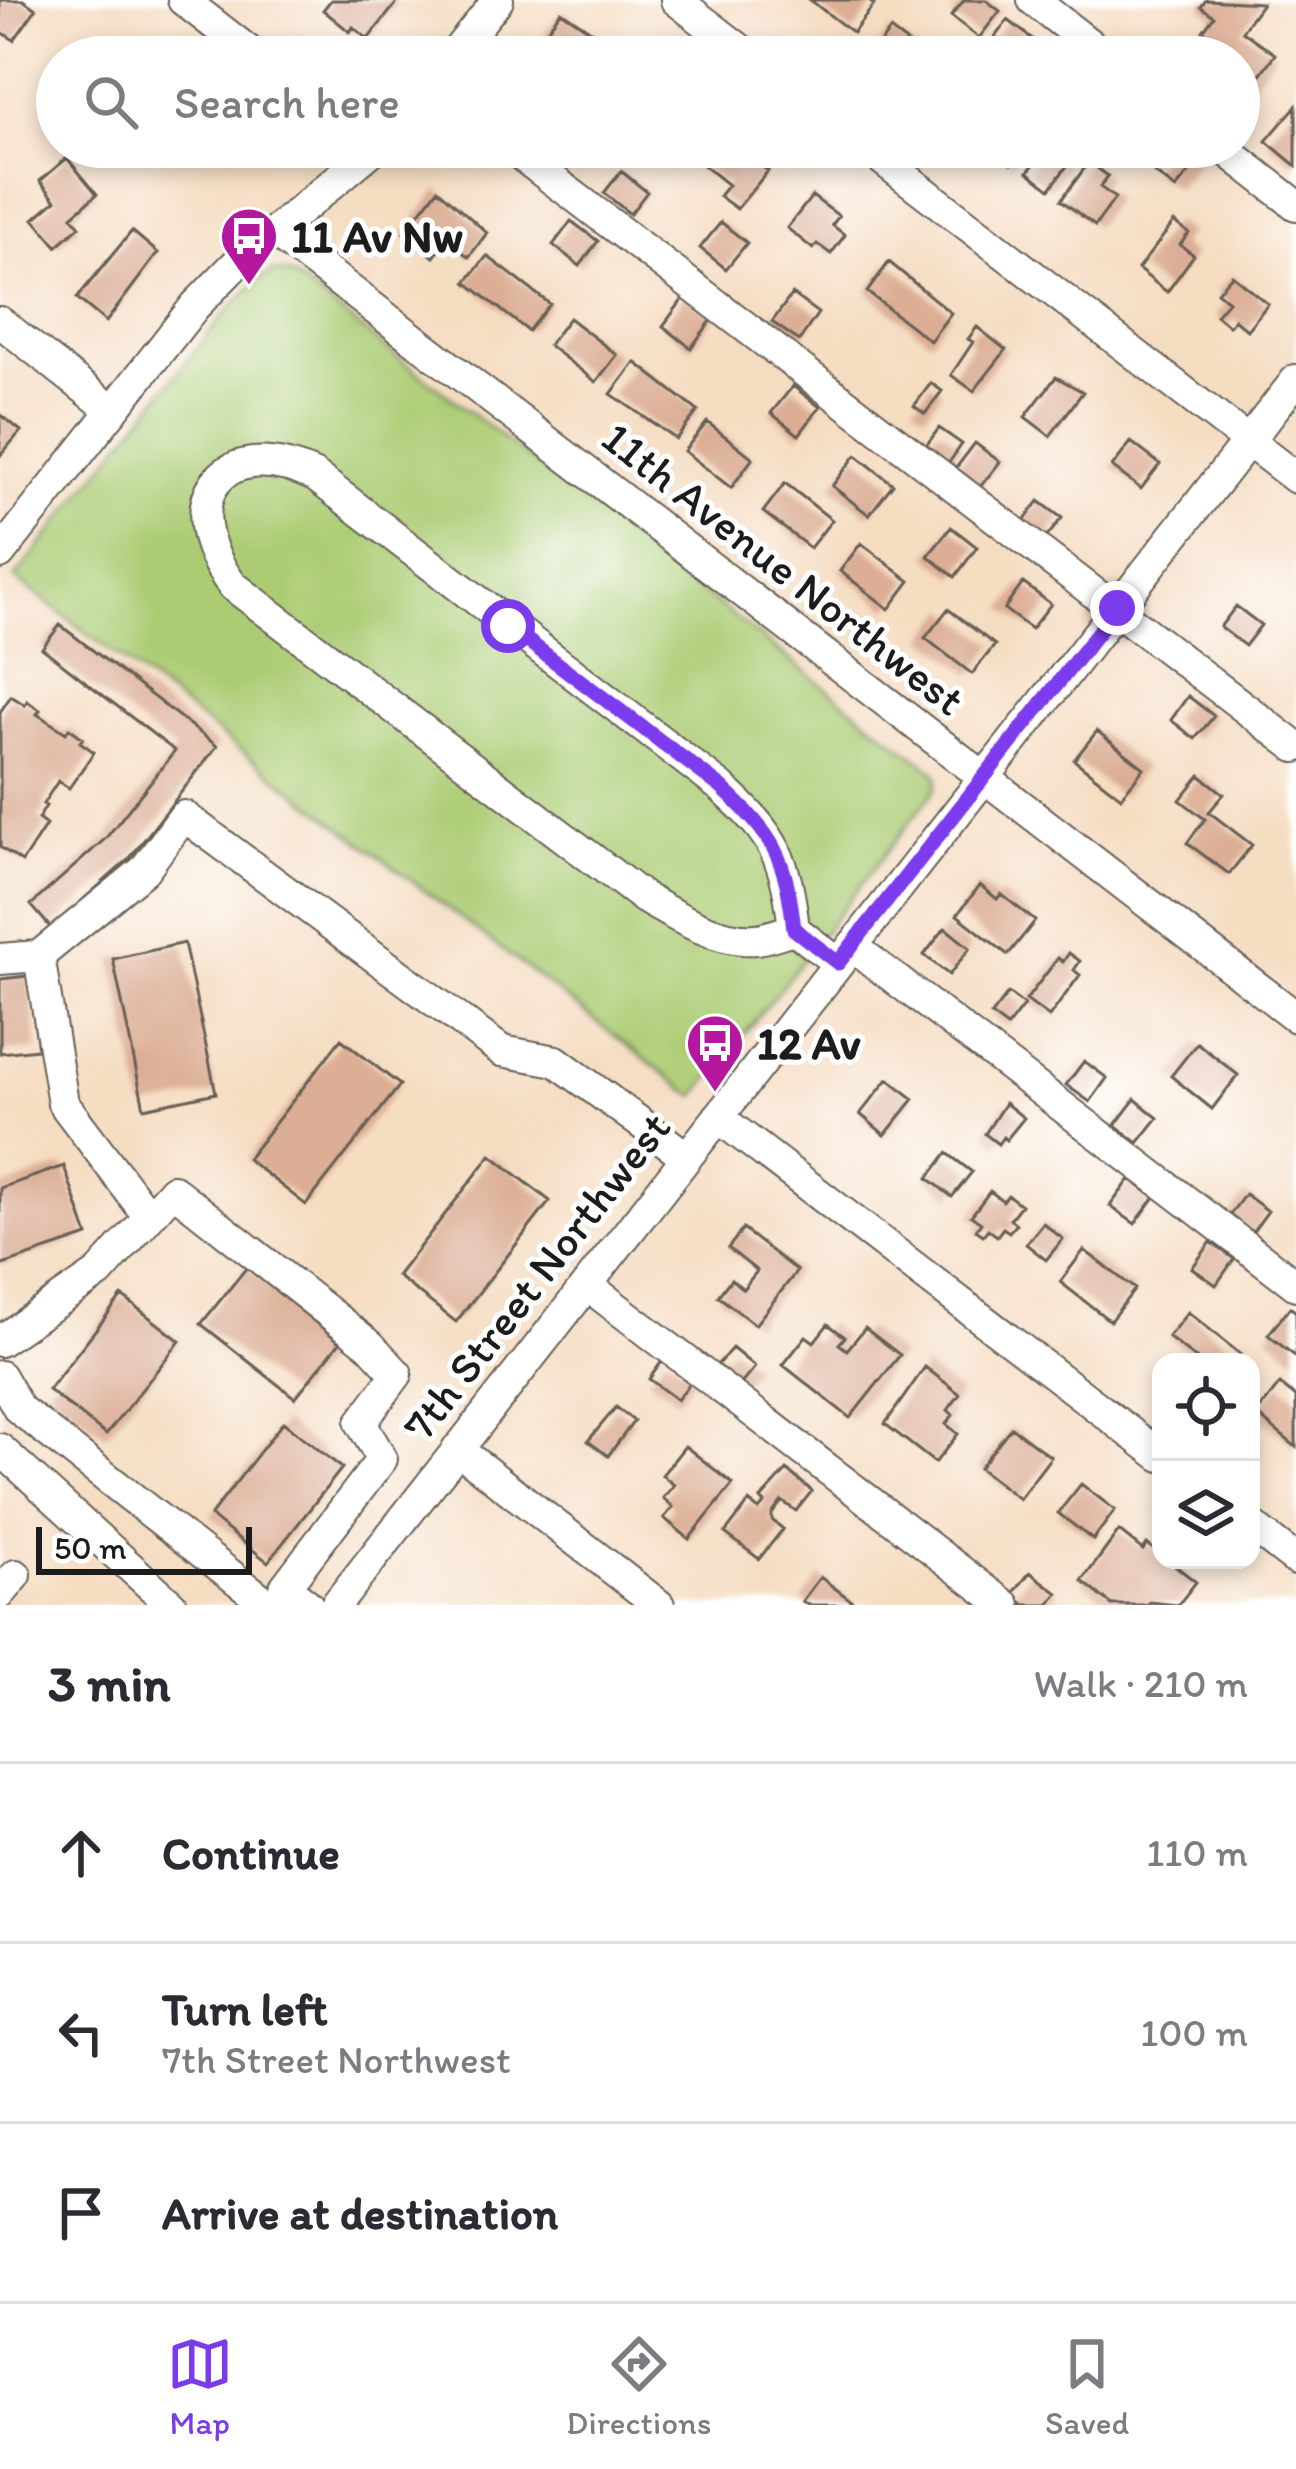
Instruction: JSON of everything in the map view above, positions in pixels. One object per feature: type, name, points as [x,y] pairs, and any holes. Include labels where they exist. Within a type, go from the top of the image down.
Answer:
[{"type":"street","points":[[183,0],[229,36]]},
{"type":"street","points":[[469,36],[498,0]]},
{"type":"street","points":[[676,0],[723,36]]},
{"type":"street","points":[[1033,0],[1079,36]]},
{"type":"street","points":[[0,554],[195,306],[342,168]]},
{"type":"street","points":[[539,168],[1296,747]]},
{"type":"street","points":[[893,168],[1296,478]]},
{"type":"street","points":[[1249,168],[1296,205]]},
{"type":"street","name":"11th Avenue Northwest","points":[[276,233],[1296,1017]]},
{"type":"street","points":[[0,322],[112,411]]},
{"type":"street","name":"7th Street Northwest","points":[[336,1605],[1296,380]]},
{"type":"street","points":[[794,929],[790,891],[774,842],[751,814],[315,476],[285,462],[256,461],[240,464],[213,488],[203,531],[213,558],[232,584],[625,884],[678,918],[716,932],[754,940],[794,929],[845,955],[1296,1285]]},
{"type":"street","points":[[0,959],[40,956],[143,870],[184,816],[502,1051],[556,1061],[687,1157]]},
{"type":"street","points":[[40,956],[63,1103],[149,1217]]},
{"type":"street","points":[[718,1117],[1152,1449]]},
{"type":"street","points":[[0,1341],[99,1273],[173,1190],[370,1345],[398,1373],[361,1423],[382,1459],[283,1600],[19,1409],[0,1376]]},
{"type":"street","points":[[587,1286],[1004,1605]]},
{"type":"street","points":[[458,1448],[658,1605]]},
{"type":"street","points":[[0,1449],[172,1605]]},
{"type":"street","points":[[1260,1532],[1296,1560]]},
{"type":"green space","points":[[274,271],[292,275],[935,772],[935,790],[695,1097],[15,578],[222,317],[259,279]]},
{"type":"building","points":[[0,0],[23,0],[36,9],[14,40],[0,31]]},
{"type":"building","points":[[331,0],[399,0],[370,36],[353,27],[350,32],[323,10]]},
{"type":"building","points":[[810,0],[868,0],[874,5],[853,33]]},
{"type":"building","points":[[964,0],[986,0],[1000,11],[981,36],[951,16]]},
{"type":"building","points":[[1206,0],[1262,3],[1242,31],[1249,36],[1210,36],[1203,31],[1214,16],[1201,7]]},
{"type":"building","points":[[561,11],[598,36],[542,36]]},
{"type":"building","points":[[1008,20],[1029,36],[995,36]]},
{"type":"building","points":[[1260,44],[1275,54],[1260,74]]},
{"type":"building","points":[[1296,106],[1296,166],[1266,141]]},
{"type":"building","points":[[55,168],[75,168],[97,194],[72,216],[80,226],[57,246],[34,219],[56,200],[40,181]]},
{"type":"building","points":[[707,168],[768,171],[737,209],[719,196],[728,185]]},
{"type":"building","points":[[1031,168],[1066,168],[1050,189],[1028,172]]},
{"type":"building","points":[[1085,168],[1097,168],[1108,176],[1100,187],[1115,198],[1095,226],[1061,200]]},
{"type":"building","points":[[1154,168],[1192,168],[1176,189],[1152,171]]},
{"type":"building","points":[[621,171],[647,192],[630,214],[604,193]]},
{"type":"building","points":[[438,189],[487,233],[469,257],[447,240],[434,257],[404,233]]},
{"type":"building","points":[[812,196],[839,216],[832,225],[845,235],[831,254],[817,244],[813,249],[787,228]]},
{"type":"building","points":[[571,221],[598,241],[580,266],[553,245]]},
{"type":"building","points":[[721,222],[747,243],[726,269],[700,248]]},
{"type":"building","points":[[1174,222],[1189,233],[1180,245],[1194,255],[1167,292],[1138,269]]},
{"type":"building","points":[[132,231],[158,253],[106,322],[77,298]]},
{"type":"building","points":[[487,256],[550,304],[528,331],[466,282]]},
{"type":"building","points":[[889,262],[951,313],[930,341],[867,292]]},
{"type":"building","points":[[1232,275],[1268,304],[1247,330],[1234,319],[1229,326],[1216,315],[1228,301],[1217,292]]},
{"type":"building","points":[[792,294],[818,313],[799,341],[772,322]]},
{"type":"building","points":[[685,296],[714,317],[691,348],[663,326]]},
{"type":"building","points":[[569,318],[617,355],[596,382],[548,345]]},
{"type":"building","points":[[977,327],[1006,350],[974,391],[951,375],[973,342],[968,339]]},
{"type":"building","points":[[635,362],[698,411],[676,439],[611,394]]},
{"type":"building","points":[[1056,377],[1083,392],[1050,436],[1025,417]]},
{"type":"building","points":[[931,383],[942,391],[925,414],[914,406]]},
{"type":"building","points":[[793,386],[820,407],[799,435],[771,413]]},
{"type":"building","points":[[0,414],[21,431],[0,456]]},
{"type":"building","points":[[707,422],[753,458],[731,488],[684,451]]},
{"type":"building","points":[[939,428],[962,444],[948,464],[925,447]]},
{"type":"building","points":[[1131,442],[1160,464],[1141,489],[1112,467]]},
{"type":"building","points":[[975,443],[1000,462],[980,487],[956,468]]},
{"type":"building","points":[[856,455],[893,484],[869,515],[832,486]]},
{"type":"building","points":[[785,483],[832,520],[810,548],[763,512]]},
{"type":"building","points":[[1039,501],[1062,518],[1046,538],[1024,521]]},
{"type":"building","points":[[951,527],[977,547],[955,577],[928,556]]},
{"type":"building","points":[[861,543],[910,581],[889,609],[840,571]]},
{"type":"building","points":[[1023,583],[1051,604],[1031,629],[1004,609]]},
{"type":"building","points":[[1236,606],[1261,625],[1245,646],[1220,627]]},
{"type":"building","points":[[948,609],[995,645],[972,674],[925,638]]},
{"type":"building","points":[[60,625],[217,746],[130,858],[51,928],[31,905],[106,838],[175,751],[42,648]]},
{"type":"building","points":[[11,696],[25,705],[27,701],[40,710],[37,714],[66,733],[69,728],[94,752],[69,788],[58,781],[38,819],[46,825],[22,862],[0,847],[0,712]]},
{"type":"building","points":[[1188,696],[1214,716],[1195,739],[1171,720]]},
{"type":"building","points":[[1097,731],[1144,768],[1121,797],[1074,760]]},
{"type":"building","points":[[1200,775],[1224,794],[1209,812],[1252,845],[1229,874],[1187,843],[1205,819],[1180,800]]},
{"type":"building","points":[[980,885],[997,899],[1001,894],[1035,921],[1008,955],[957,915]]},
{"type":"building","points":[[945,928],[970,948],[949,975],[924,955]]},
{"type":"building","points":[[184,943],[216,1093],[144,1108],[113,959]]},
{"type":"building","points":[[1069,953],[1080,961],[1074,970],[1080,975],[1049,1017],[1026,1000],[1058,958],[1063,962]]},
{"type":"building","points":[[28,976],[38,1049],[0,1053],[0,979]]},
{"type":"building","points":[[1008,993],[1024,1005],[1007,1027],[991,1015]]},
{"type":"building","points":[[341,1039],[400,1085],[306,1205],[247,1159]]},
{"type":"building","points":[[1197,1043],[1238,1075],[1212,1109],[1171,1076]]},
{"type":"building","points":[[1084,1061],[1107,1078],[1090,1102],[1066,1085]]},
{"type":"building","points":[[888,1079],[914,1099],[885,1135],[860,1114]]},
{"type":"building","points":[[1135,1099],[1158,1118],[1138,1143],[1115,1125]]},
{"type":"building","points":[[1005,1103],[1024,1118],[998,1144],[985,1134]]},
{"type":"building","points":[[947,1153],[972,1172],[952,1197],[928,1178]]},
{"type":"building","points":[[491,1155],[550,1201],[456,1322],[397,1276]]},
{"type":"building","points":[[64,1166],[88,1236],[0,1266],[0,1188]]},
{"type":"building","points":[[1130,1179],[1155,1197],[1135,1224],[1110,1206]]},
{"type":"building","points":[[990,1191],[1003,1201],[1008,1195],[1021,1205],[1010,1219],[1016,1224],[997,1236],[988,1229],[983,1235],[976,1230],[981,1223],[971,1216]]},
{"type":"building","points":[[1245,1194],[1268,1211],[1252,1233],[1229,1216]]},
{"type":"building","points":[[1043,1223],[1063,1239],[1046,1260],[1026,1244]]},
{"type":"building","points":[[743,1229],[797,1271],[755,1325],[718,1296],[731,1279],[743,1289],[757,1271],[728,1248]]},
{"type":"building","points":[[1211,1242],[1234,1259],[1216,1285],[1192,1268]]},
{"type":"building","points":[[1084,1250],[1135,1289],[1110,1321],[1060,1282]]},
{"type":"building","points":[[247,1267],[340,1342],[295,1398],[201,1324]]},
{"type":"building","points":[[122,1296],[180,1341],[106,1435],[48,1390]]},
{"type":"building","points":[[1290,1307],[1296,1312],[1296,1357],[1268,1335]]},
{"type":"building","points":[[1188,1312],[1239,1353],[1188,1353],[1168,1337]]},
{"type":"building","points":[[828,1324],[845,1337],[839,1344],[847,1350],[865,1328],[900,1355],[850,1418],[783,1365],[806,1336],[814,1342]]},
{"type":"building","points":[[732,1348],[755,1367],[741,1384],[717,1365]]},
{"type":"building","points":[[666,1356],[694,1378],[677,1400],[649,1379]]},
{"type":"building","points":[[925,1367],[960,1394],[948,1410],[953,1415],[946,1424],[958,1434],[935,1463],[885,1424]]},
{"type":"building","points":[[1280,1384],[1296,1397],[1296,1447],[1260,1417],[1260,1409]]},
{"type":"building","points":[[616,1407],[634,1421],[608,1456],[588,1441]]},
{"type":"building","points":[[283,1422],[342,1468],[268,1562],[210,1516]]},
{"type":"building","points":[[1011,1427],[1051,1457],[1019,1499],[979,1468]]},
{"type":"building","points":[[685,1446],[733,1484],[689,1539],[664,1518],[673,1507],[663,1498],[674,1485],[662,1475]]},
{"type":"building","points":[[787,1470],[812,1491],[796,1511],[782,1501],[772,1520],[783,1529],[759,1559],[725,1533],[749,1502],[759,1510],[765,1503],[761,1499]]},
{"type":"building","points":[[1081,1484],[1115,1510],[1093,1540],[1058,1513]]},
{"type":"building","points":[[1119,1531],[1143,1550],[1147,1544],[1152,1548],[1152,1569],[1179,1569],[1196,1582],[1178,1605],[1112,1605],[1082,1581]]},
{"type":"building","points":[[1030,1572],[1058,1593],[1049,1605],[1025,1605],[1012,1595]]},
{"type":"building","points":[[820,1577],[852,1601],[848,1605],[808,1605],[802,1601]]},
{"type":"place","name":"11 Av Nw","points":[[249,287]]},
{"type":"place","name":"12 Av","points":[[715,1094]]},
{"type":"route","points":[[508,626],[751,814],[774,842],[790,891],[794,929],[838,963],[1117,608]]}]
